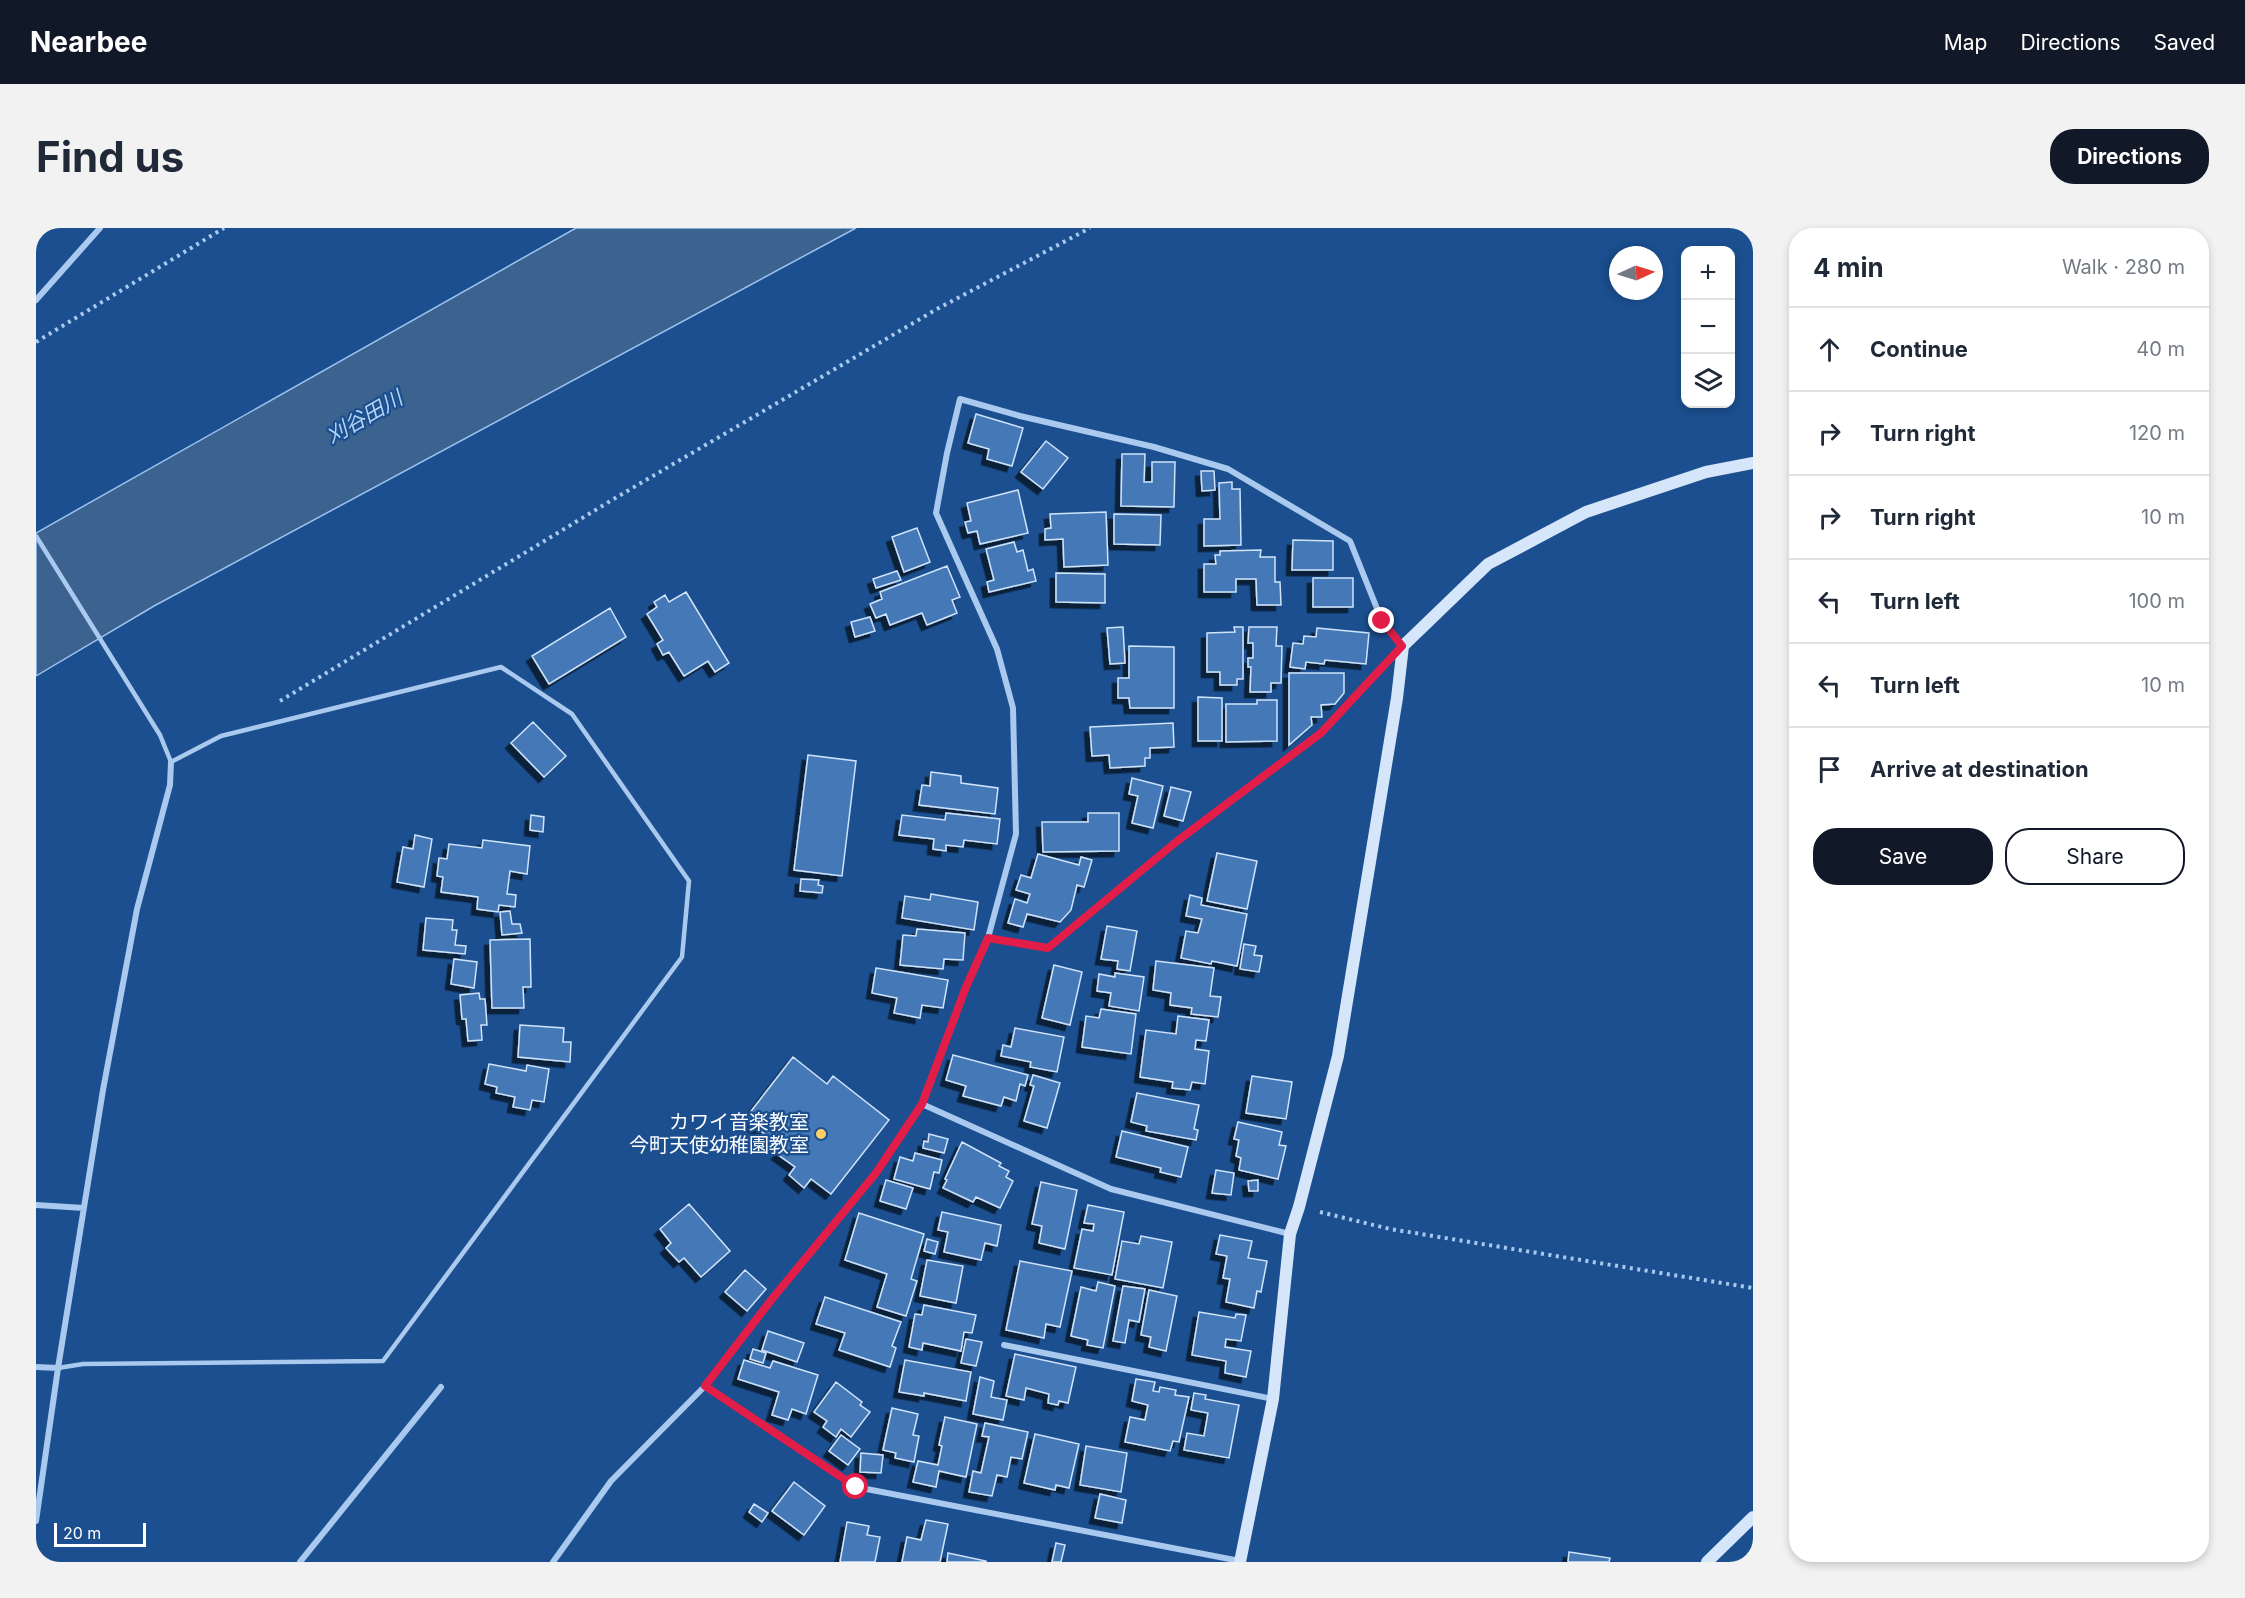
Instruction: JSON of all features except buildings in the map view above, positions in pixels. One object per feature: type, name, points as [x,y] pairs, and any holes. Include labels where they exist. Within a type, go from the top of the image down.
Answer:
[{"type":"street","points":[[36,300],[100,228]]},
{"type":"street","points":[[553,1562],[611,1481],[705,1386],[772,1299],[876,1173],[922,1104],[966,987],[988,938],[1016,834],[1013,708],[997,649],[936,513],[960,399],[1020,416],[1154,447],[1228,469],[1350,541],[1382,621],[1402,646],[1397,698],[1338,1056],[1290,1234],[1274,1399],[1240,1562],[856,1487],[705,1386]]},
{"type":"street","points":[[988,938],[1048,948],[1176,842],[1321,733],[1402,646],[1488,564],[1586,512],[1706,472],[1753,463]]},
{"type":"street","points":[[36,1521],[103,1090],[136,909],[170,785],[171,762]]},
{"type":"street","points":[[922,1104],[1111,1190],[1290,1234]]},
{"type":"street","points":[[36,1205],[84,1208]]},
{"type":"street","points":[[1004,1345],[1274,1399]]},
{"type":"street","points":[[36,1367],[58,1368]]},
{"type":"street","points":[[300,1562],[441,1387]]},
{"type":"street","points":[[1707,1562],[1753,1517]]},
{"type":"lane","points":[[36,536],[160,735],[171,762],[221,736],[501,667],[572,714],[690,881],[682,957],[383,1361],[83,1364],[58,1368]]},
{"type":"path","points":[[36,342],[224,228]]},
{"type":"path","points":[[272,706],[612,500],[937,309],[1090,228]]},
{"type":"path","points":[[1299,1207],[1390,1228],[1753,1288]]},
{"type":"water","name":"刈谷田川","points":[[576,228],[856,228],[154,606],[36,676],[36,533]]},
{"type":"waterway","points":[[1746,1562],[1753,1555]]},
{"type":"place","name":"カワイ音楽教室 今町天使幼稚園教室","points":[[821,1134]]},
{"type":"route","points":[[856,1487],[705,1386],[772,1299],[876,1173],[922,1104],[966,987],[988,938],[1048,948],[1176,842],[1321,733],[1402,646],[1382,621]]}]
